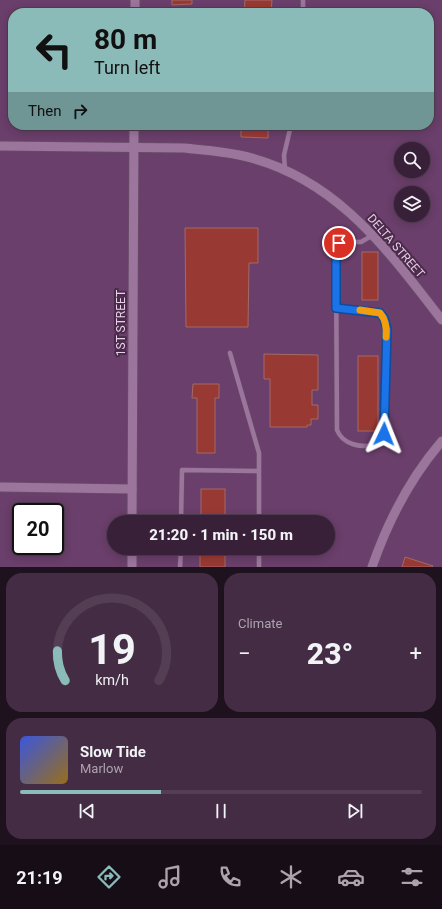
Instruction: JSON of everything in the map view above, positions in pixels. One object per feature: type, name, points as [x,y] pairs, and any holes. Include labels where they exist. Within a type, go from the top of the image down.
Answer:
[{"type":"street","name":"1ST STREET","points":[[132,515],[134,130]]},
{"type":"street","name":"DELTA STREET","points":[[0,146],[134,147],[212,150],[239,155],[285,170],[323,191],[374,235],[442,320]]},
{"type":"street","points":[[372,567],[381,541],[405,493],[419,471],[442,441]]},
{"type":"street","points":[[0,487],[132,489]]},
{"type":"street","points":[[132,555],[132,567]]},
{"type":"lane","points":[[285,170],[284,155],[291,130]]},
{"type":"lane","points":[[336,308],[380,313],[384,318],[387,329],[384,434],[376,445],[367,447],[353,445],[343,440],[337,430],[337,354],[336,308],[336,254],[339,243],[359,243],[374,235]]},
{"type":"lane","points":[[230,353],[259,453],[259,515]]},
{"type":"lane","points":[[181,515],[182,470],[259,471]]},
{"type":"lane","points":[[180,567],[181,555]]},
{"type":"lane","points":[[258,567],[259,555]]},
{"type":"shaded area","points":[[0,0],[442,0],[442,567],[0,567]]},
{"type":"building","points":[[172,0],[192,0],[192,4],[172,5]]},
{"type":"building","points":[[245,0],[272,0],[271,8],[244,8]]},
{"type":"building","points":[[241,130],[268,130],[268,138],[241,137]]},
{"type":"building","points":[[185,228],[258,228],[258,263],[249,263],[248,327],[186,327]]},
{"type":"building","points":[[362,252],[378,252],[378,300],[362,300]]},
{"type":"building","points":[[264,354],[318,355],[318,390],[312,390],[312,405],[318,405],[318,419],[311,419],[311,425],[307,425],[307,427],[270,427],[270,379],[264,379]]},
{"type":"building","points":[[358,356],[378,356],[378,431],[358,431]]},
{"type":"building","points":[[193,384],[219,384],[219,398],[215,398],[215,453],[197,453],[197,398],[192,398]]},
{"type":"building","points":[[201,489],[225,489],[225,515],[201,515]]},
{"type":"building","points":[[200,555],[225,555],[225,567],[200,567]]},
{"type":"building","points":[[405,557],[433,566],[402,567]]},
{"type":"slow traffic","points":[[360,310],[380,313],[384,318],[387,329],[386,337]]},
{"type":"route","points":[[339,243],[336,254],[336,308],[380,313],[384,318],[387,329],[384,434]]}]
